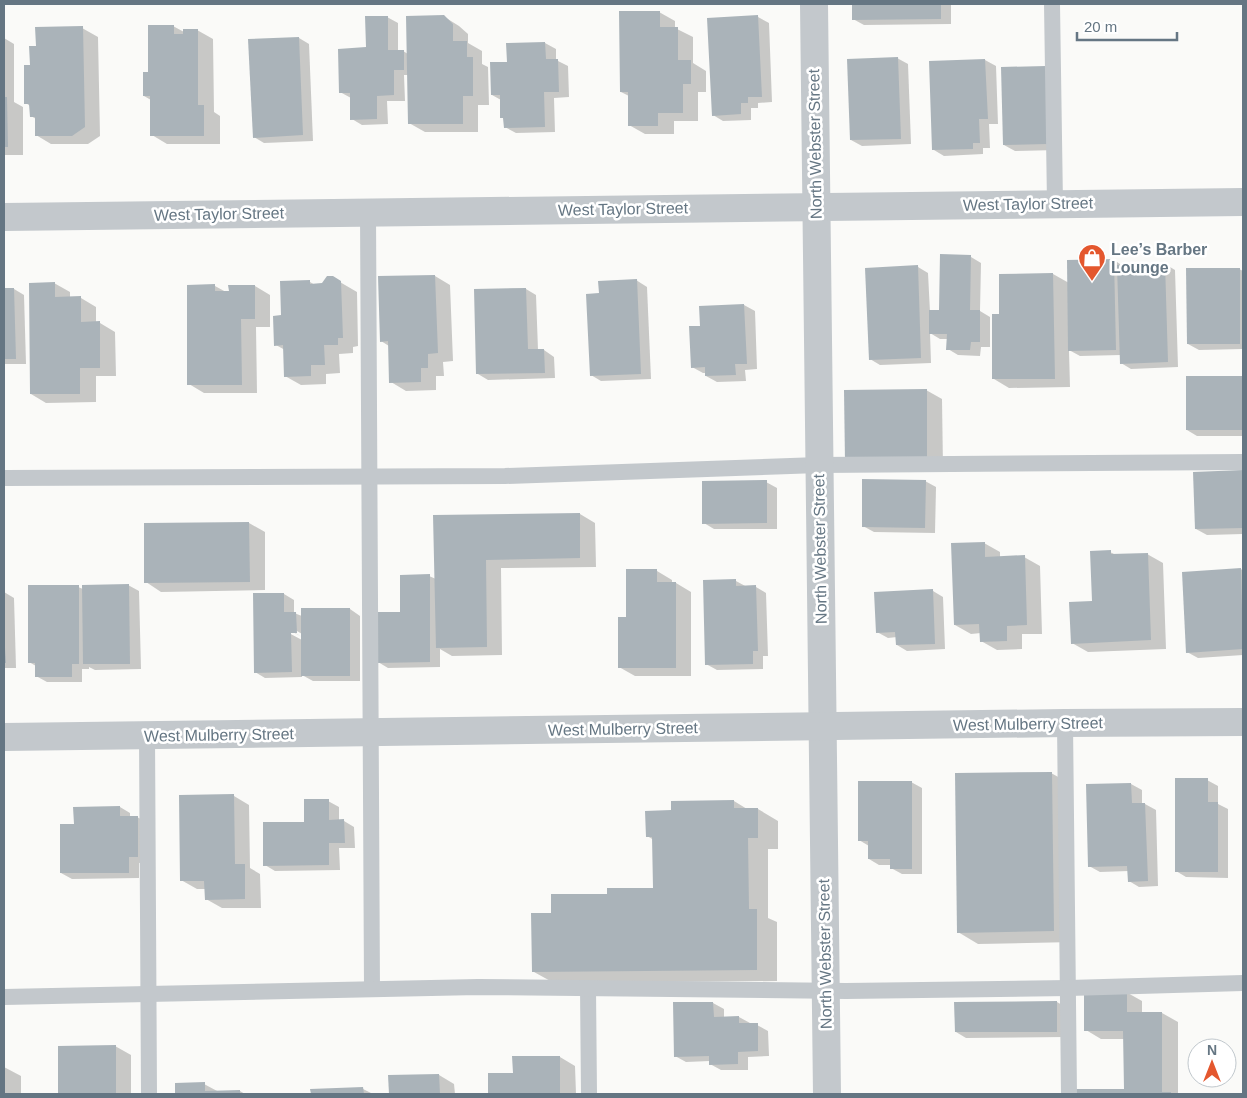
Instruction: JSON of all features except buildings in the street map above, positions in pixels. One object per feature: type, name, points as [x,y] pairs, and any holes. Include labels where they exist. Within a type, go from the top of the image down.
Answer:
[{"type":"street","name":"North Webster Street","points":[[814,4],[827,1094]]},
{"type":"street","name":"West Taylor Street","points":[[4,217],[1243,202]]},
{"type":"street","name":"West Mulberry Street","points":[[4,737],[1243,722]]},
{"type":"lane","points":[[1052,4],[1055,204]]},
{"type":"lane","points":[[368,212],[372,990]]},
{"type":"lane","points":[[4,478],[505,476],[819,465],[1243,462]]},
{"type":"lane","points":[[1065,723],[1069,1094]]},
{"type":"lane","points":[[147,736],[149,1094]]},
{"type":"lane","points":[[4,997],[478,987],[825,991],[1069,988],[1243,983]]},
{"type":"lane","points":[[588,988],[589,1094]]},
{"type":"place","name":"Lee’s Barber Lounge","points":[[1092,282]]}]
